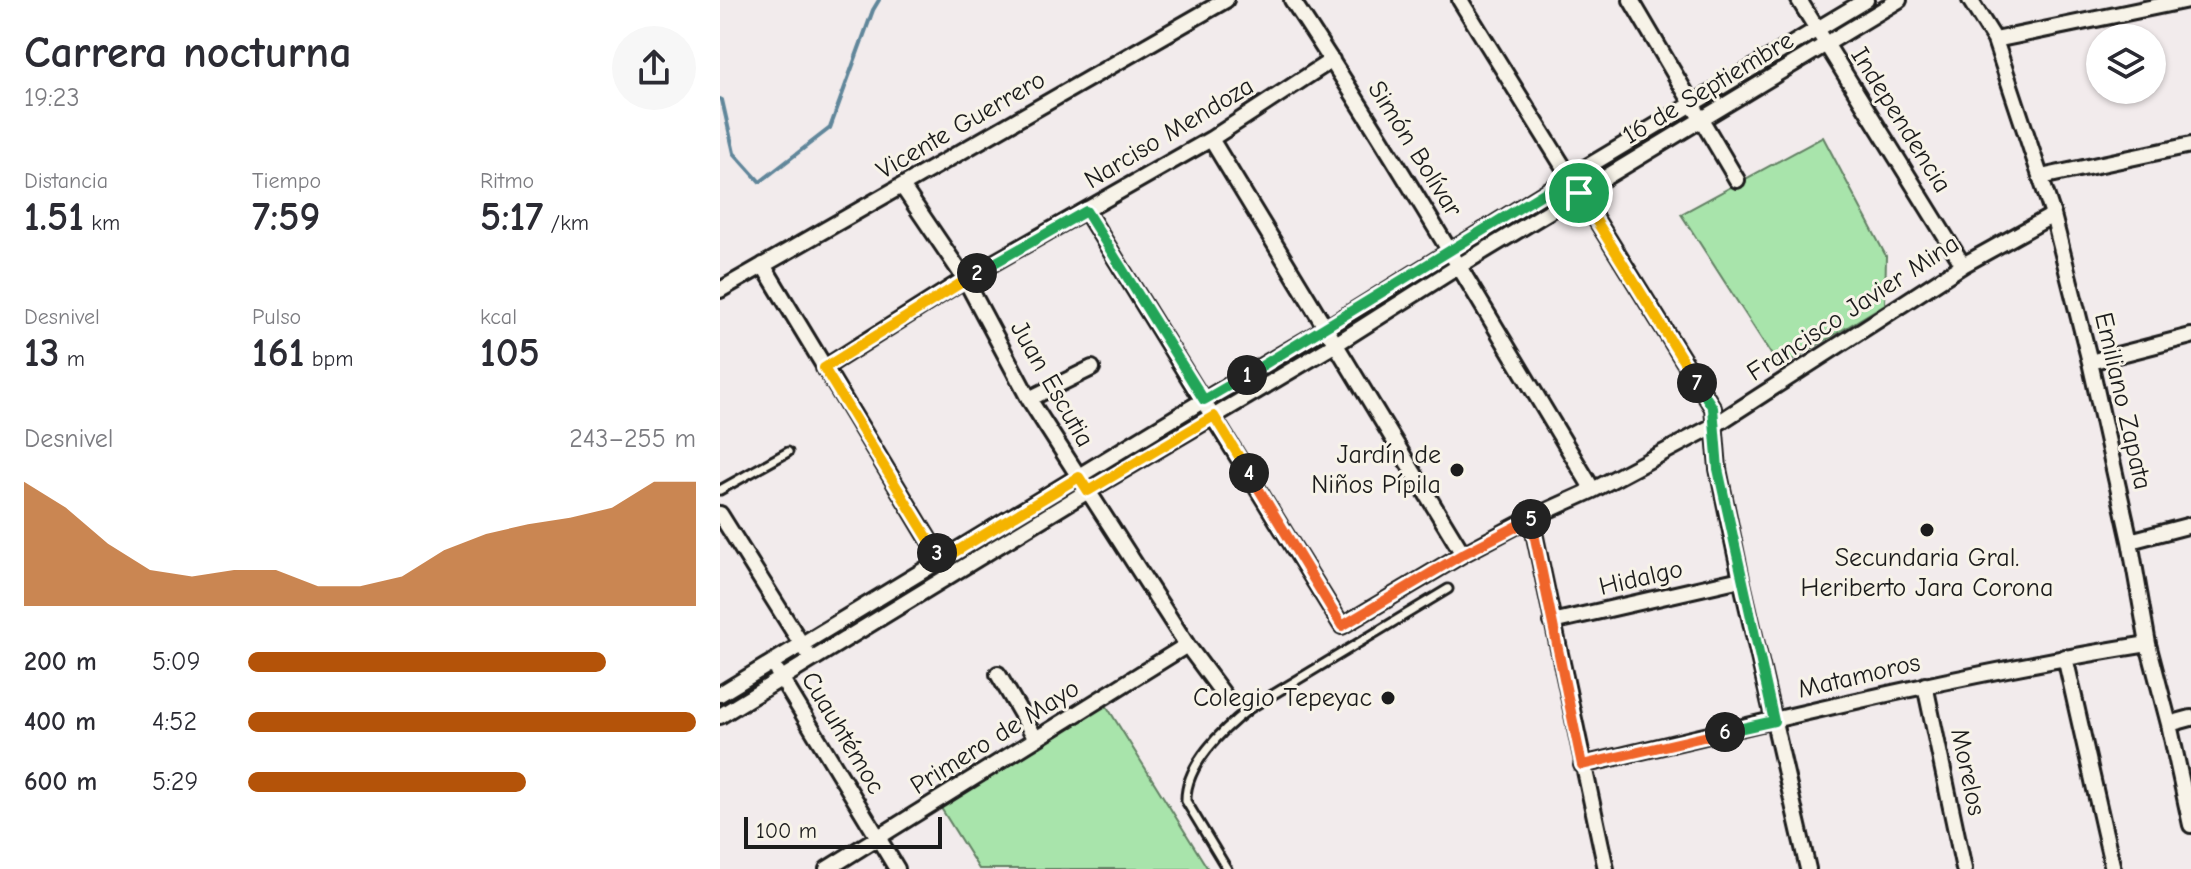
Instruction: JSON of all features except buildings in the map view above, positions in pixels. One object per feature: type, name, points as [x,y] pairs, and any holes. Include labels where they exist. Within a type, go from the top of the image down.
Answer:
[{"type":"street","name":"Vicente Guerrero","points":[[720,290],[1226,0]]},
{"type":"street","name":"Simón Bolívar","points":[[1292,0],[1459,266],[1593,490]]},
{"type":"street","points":[[1460,0],[1713,408],[1718,469],[1808,869]]},
{"type":"street","points":[[1631,0],[1737,180]]},
{"type":"street","name":"Independencia","points":[[1799,0],[1963,265]]},
{"type":"street","name":"16 de Septiembre","points":[[720,694],[1866,0]]},
{"type":"street","name":"16 de Septiembre","points":[[720,716],[1899,0]]},
{"type":"street","name":"Emiliano Zapata","points":[[1970,0],[1995,40],[2053,215],[2090,362],[2130,541],[2148,644],[2191,825]]},
{"type":"street","points":[[1995,40],[2188,0]]},
{"type":"street","name":"Narciso Mendoza","points":[[824,368],[965,279],[1211,139],[1332,60]]},
{"type":"street","points":[[1211,139],[1463,554]]},
{"type":"street","points":[[2041,177],[2191,145]]},
{"type":"street","name":"Juan Escutia","points":[[902,186],[965,279],[1029,399],[1187,645],[1224,695]]},
{"type":"street","points":[[1086,211],[1214,416]]},
{"type":"street","name":"Francisco Javier Mina","points":[[1214,416],[1342,626],[1463,554],[1715,425],[1963,265],[2053,215]]},
{"type":"street","points":[[763,265],[951,575]]},
{"type":"street","points":[[2090,362],[2191,336]]},
{"type":"street","points":[[1029,399],[1092,368]]},
{"type":"street","name":"Cuauhtémoc","points":[[720,514],[812,660]]},
{"type":"street","points":[[1531,518],[1606,869]]},
{"type":"street","points":[[2130,541],[2191,525]]},
{"type":"street","name":"Hidalgo","points":[[1552,622],[1741,579]]},
{"type":"street","name":"Matamoros","points":[[1582,765],[1925,685],[2148,644]]},
{"type":"street","name":"Primero de Mayo","points":[[827,869],[1187,645]]},
{"type":"street","points":[[2065,657],[2113,869]]},
{"type":"street","name":"Cuauhtémoc","points":[[773,662],[897,869]]},
{"type":"street","points":[[998,674],[1036,739]]},
{"type":"street","name":"Morelos","points":[[1925,685],[1964,869]]},
{"type":"street","points":[[2169,724],[2191,718]]},
{"type":"lane","points":[[720,490],[788,452]]},
{"type":"lane","points":[[1227,869],[1186,801],[1186,791],[1200,759],[1230,724],[1249,709],[1448,589]]},
{"type":"green space","points":[[1823,137],[1886,256],[1885,304],[1780,368],[1681,214]]},
{"type":"green space","points":[[1106,705],[1208,869],[979,869],[941,808]]},
{"type":"waterway","points":[[720,99],[734,153],[760,182],[830,128],[879,0]]},
{"type":"place","name":"Jardín de Niños Pípila","points":[[1457,470]]},
{"type":"place","name":"Secundaria Gral. Heriberto Jara Corona","points":[[1927,530]]},
{"type":"place","name":"Colegio Tepeyac","points":[[1388,698]]},
{"type":"route","points":[[1570,177],[1579,193],[1713,408],[1718,469],[1774,721],[1582,765],[1531,518],[1463,554],[1342,626],[1214,416],[1088,491],[1079,477],[942,560],[824,368],[965,279],[1086,211],[1204,400],[1570,177]]}]
